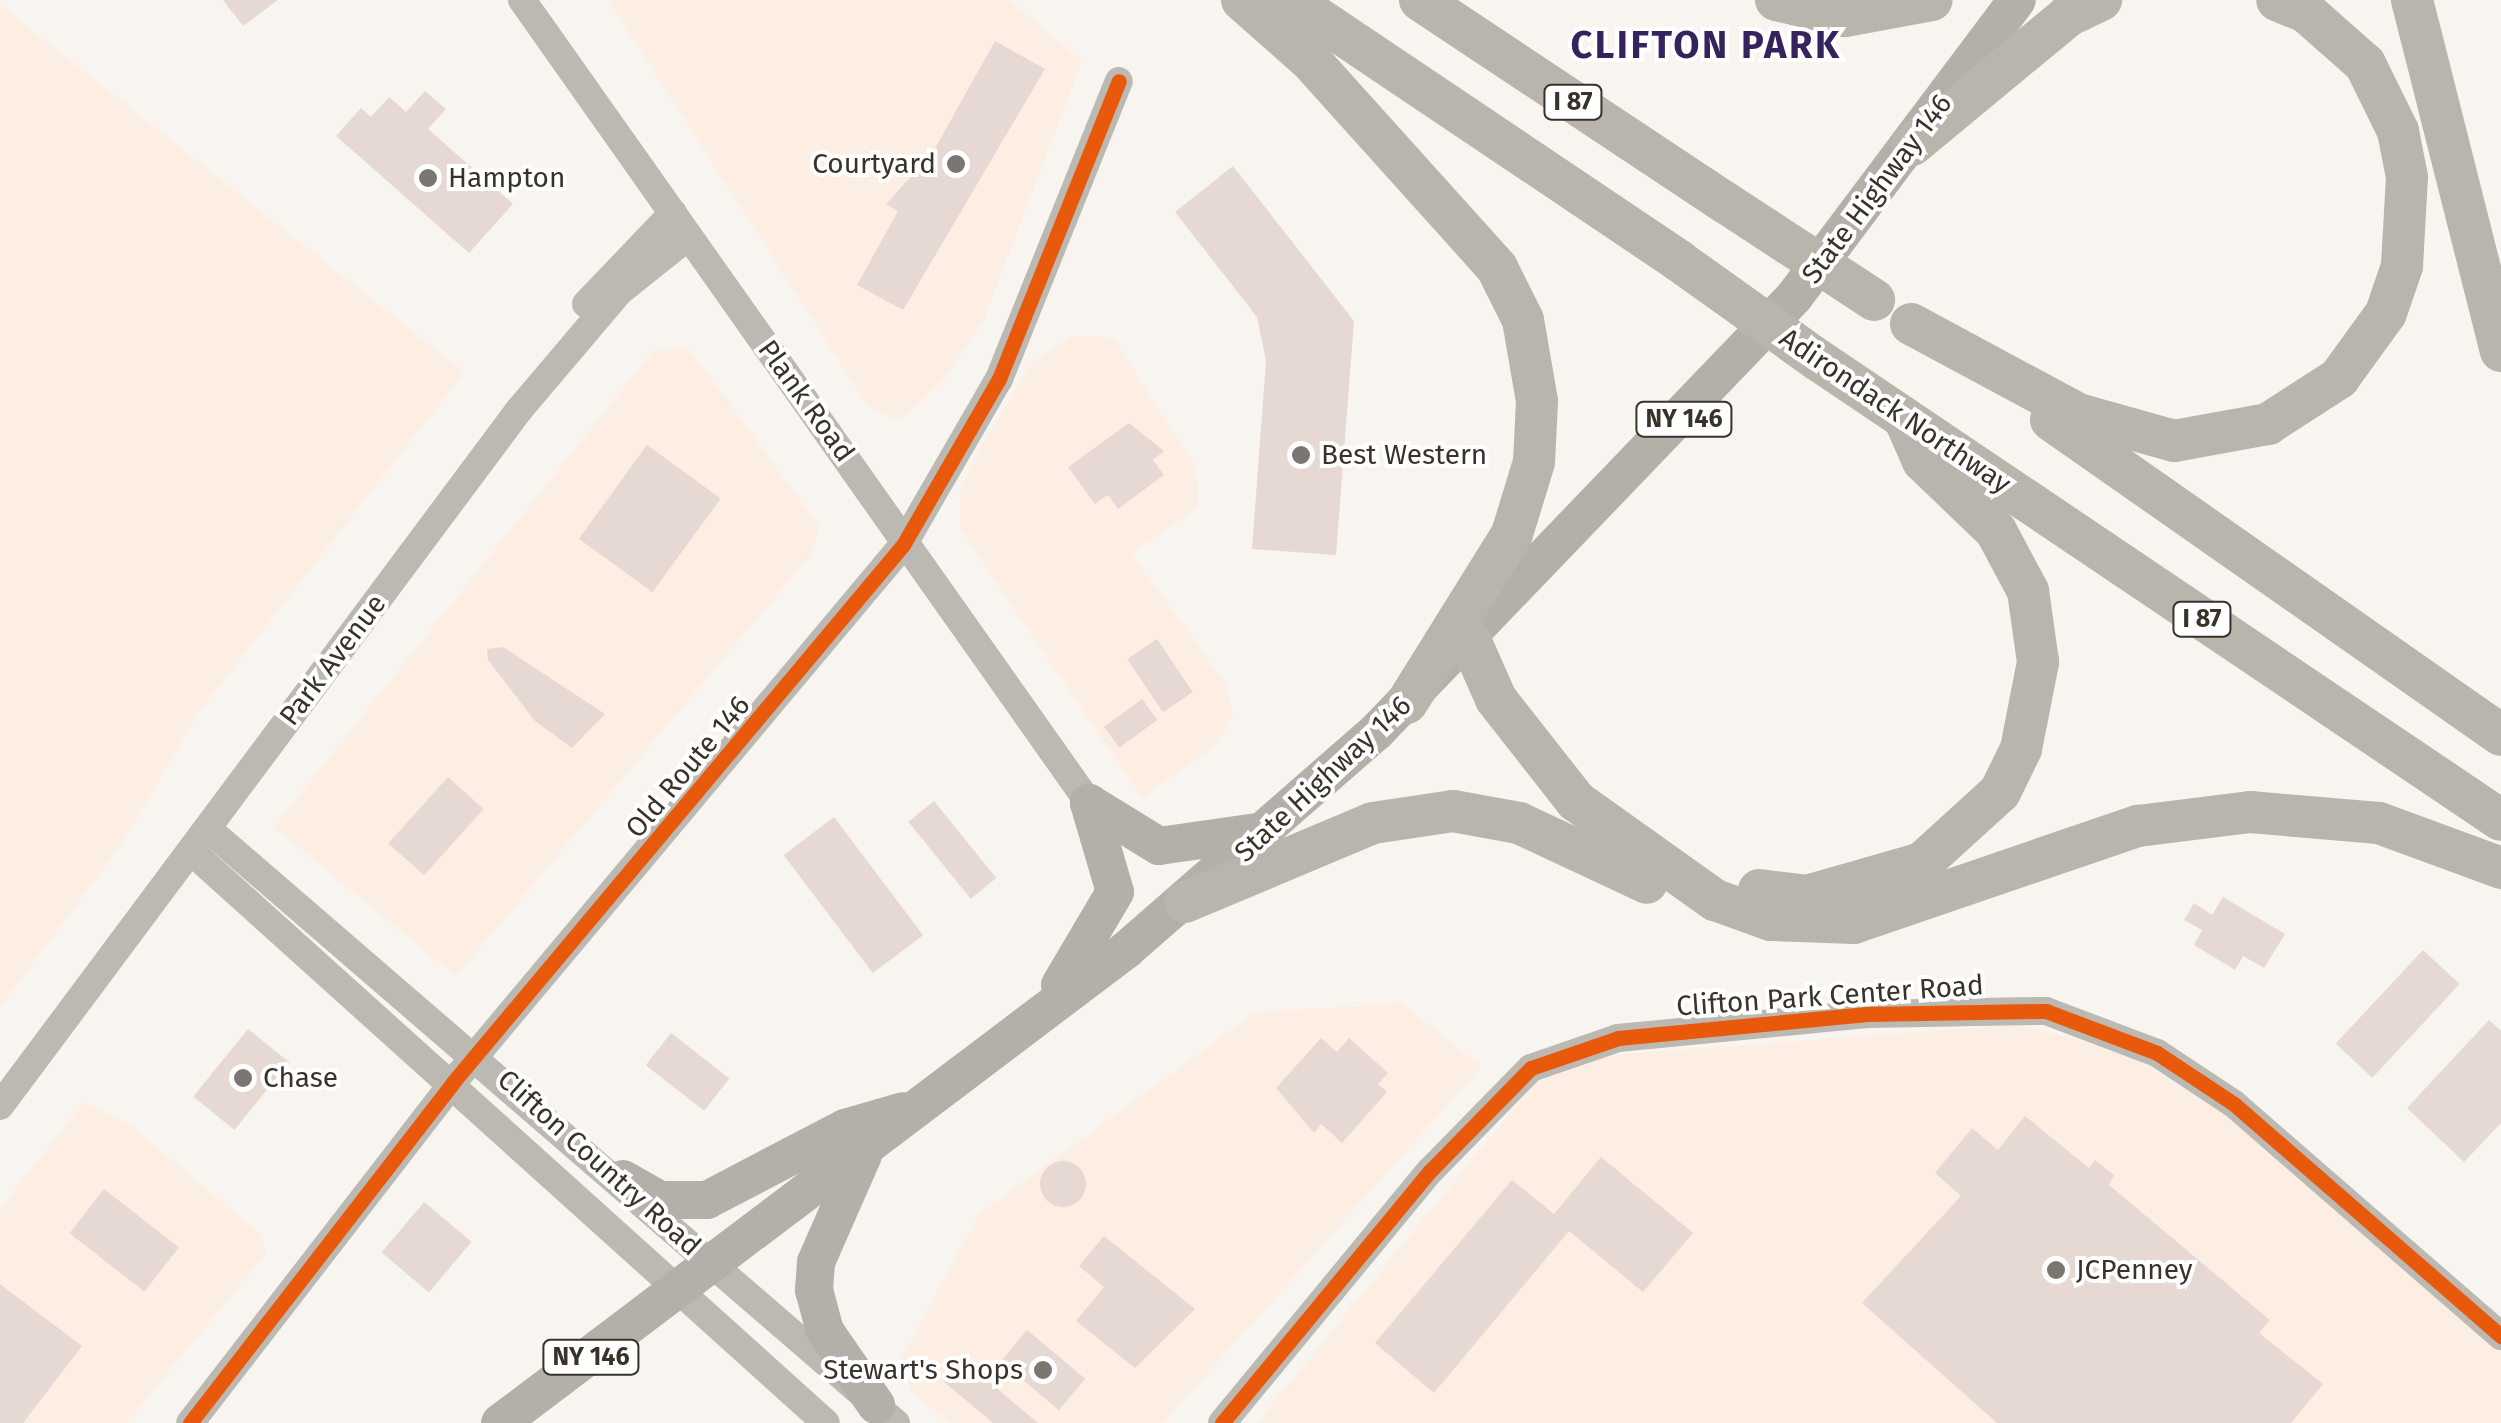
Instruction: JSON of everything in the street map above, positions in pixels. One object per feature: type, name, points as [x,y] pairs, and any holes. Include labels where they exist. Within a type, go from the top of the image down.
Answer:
[{"type":"highway","points":[[1242,0],[1310,60],[1497,268],[1523,320],[1534,462],[1512,534],[1407,703]]},
{"type":"highway","name":"Adirondack Northway","points":[[1291,0],[2501,820]]},
{"type":"highway","name":"I 87","points":[[1420,0],[1911,324],[2501,734]]},
{"type":"highway","points":[[1776,0],[1845,16],[1932,0]]},
{"type":"highway","points":[[1912,145],[2068,16],[2102,0]]},
{"type":"highway","points":[[1911,324],[2078,414],[2174,441],[2268,424],[2338,378],[2386,312],[2402,266],[2407,177],[2398,131],[2365,64],[2306,12],[2276,0]]},
{"type":"highway","points":[[2412,0],[2501,351]]},
{"type":"highway","points":[[1481,629],[1559,752],[1626,814],[1708,868],[1755,890],[1807,896],[1922,863],[2000,792],[2033,708],[2038,662],[2028,591],[2010,552],[1923,462],[1904,418]]},
{"type":"highway","points":[[1481,629],[1496,698],[1576,801],[1715,900],[1771,920]]},
{"type":"highway","points":[[1185,902],[1373,823],[1453,810],[1519,823],[1727,918],[1854,923],[2138,826],[2250,812],[2379,823],[2501,868]]},
{"type":"main road","name":"State Highway 146","points":[[500,1423],[867,1148],[1185,902],[1272,829],[1407,703],[1794,297],[1912,145],[2017,0]]},
{"type":"main road","points":[[1089,803],[1159,846],[1272,829]]},
{"type":"main road","points":[[1034,1018],[1093,941],[1115,892],[1089,803]]},
{"type":"main road","points":[[623,1179],[660,1200],[708,1200],[845,1128],[919,1106]]},
{"type":"main road","points":[[867,1148],[820,1250],[814,1290],[825,1332],[886,1414]]},
{"type":"street","name":"Plank Road","points":[[522,0],[903,545],[1089,803]]},
{"type":"street","name":"Old Route 146","points":[[190,1423],[454,1081],[479,1056],[903,545],[999,379],[1120,81]]},
{"type":"street","name":"Park Avenue","points":[[0,1106],[519,410],[556,342],[616,266],[681,225]]},
{"type":"street","name":"Clifton Country Road","points":[[200,841],[479,1056],[886,1414]]},
{"type":"street","name":"Clifton Country Road","points":[[200,841],[826,1423]]},
{"type":"street","name":"Clifton Park Center Road","points":[[1222,1423],[1430,1171],[1531,1068],[1618,1038],[1868,1014],[2046,1011],[2157,1053],[2234,1104],[2501,1336]]},
{"type":"shaded area","points":[[608,0],[1009,0],[1082,61],[984,319],[944,379],[899,421],[868,406]]},
{"type":"shaded area","points":[[0,5],[464,372],[198,713],[124,840],[0,1007]]},
{"type":"shaded area","points":[[1074,335],[1113,338],[1195,465],[1199,506],[1132,554],[1227,686],[1233,715],[1217,744],[1142,798],[960,528],[960,489],[984,442],[1031,364]]},
{"type":"shaded area","points":[[688,348],[820,527],[811,554],[456,976],[274,827],[653,351]]},
{"type":"shaded area","points":[[1402,1003],[1481,1067],[1163,1423],[950,1423],[912,1392],[900,1361],[979,1214],[1256,1012]]},
{"type":"shaded area","points":[[2017,1025],[2118,1049],[2222,1111],[2501,1352],[2501,1423],[1257,1423],[1534,1084],[1609,1055]]},
{"type":"shaded area","points":[[84,1102],[130,1125],[261,1235],[266,1253],[126,1423],[0,1423],[0,1209]]},
{"type":"building","points":[[223,0],[278,0],[243,26]]},
{"type":"building","points":[[995,41],[1045,69],[903,310],[857,285],[898,211],[886,204],[933,152]]},
{"type":"building","points":[[425,91],[446,109],[428,129],[513,204],[469,253],[336,136],[361,108],[371,117],[389,97],[406,112]]},
{"type":"building","name":"Best Western","points":[[1233,166],[1354,321],[1336,555],[1252,549],[1266,361],[1257,317],[1175,212]]},
{"type":"building","points":[[1129,423],[1164,451],[1153,460],[1164,475],[1118,509],[1108,495],[1095,504],[1068,467]]},
{"type":"building","points":[[647,445],[721,498],[652,592],[579,539]]},
{"type":"building","points":[[1157,639],[1193,692],[1163,712],[1127,659]]},
{"type":"building","points":[[503,647],[605,714],[572,748],[535,721],[488,660],[487,649]]},
{"type":"building","points":[[1142,699],[1157,720],[1119,748],[1104,727]]},
{"type":"building","points":[[448,777],[484,809],[424,875],[388,843]]},
{"type":"building","points":[[934,801],[996,878],[971,899],[908,822]]},
{"type":"building","points":[[834,817],[923,935],[873,973],[784,855]]},
{"type":"building","points":[[2223,897],[2285,934],[2264,968],[2243,956],[2235,970],[2194,945],[2202,930],[2184,920],[2194,903],[2212,915]]},
{"type":"building","points":[[2423,950],[2460,984],[2372,1078],[2336,1044]]},
{"type":"building","points":[[2489,1020],[2501,1031],[2501,1123],[2464,1162],[2407,1108]]},
{"type":"building","name":"Chase","points":[[248,1029],[289,1062],[234,1130],[193,1097]]},
{"type":"building","points":[[671,1033],[729,1079],[704,1111],[646,1065]]},
{"type":"building","points":[[1321,1038],[1337,1052],[1349,1038],[1388,1073],[1378,1084],[1387,1092],[1342,1143],[1321,1124],[1314,1133],[1276,1088]]},
{"type":"building","name":"JCPenney","points":[[2025,1116],[2089,1168],[2095,1160],[2114,1175],[2109,1185],[2270,1320],[2259,1333],[2323,1384],[2291,1423],[1997,1423],[1862,1303],[1961,1196],[1935,1173],[1972,1128],[1998,1150]]},
{"type":"building","points":[[1601,1157],[1693,1233],[1643,1292],[1569,1231],[1434,1393],[1375,1343],[1512,1180],[1554,1214]]},
{"type":"building","points":[[1063,1161],[1079,1168],[1086,1184],[1079,1200],[1063,1207],[1047,1200],[1040,1184],[1047,1168]]},
{"type":"building","points":[[104,1189],[179,1247],[144,1292],[70,1233]]},
{"type":"building","points":[[424,1202],[471,1242],[429,1292],[382,1253]]},
{"type":"building","points":[[1104,1236],[1195,1309],[1135,1368],[1076,1321],[1104,1287],[1079,1266]]},
{"type":"building","points":[[0,1284],[82,1346],[23,1423],[0,1423]]},
{"type":"building","name":"Stewart's Shops","points":[[1027,1330],[1085,1379],[1059,1410],[1001,1361]]},
{"type":"building","points":[[962,1359],[1038,1423],[993,1423],[943,1381]]},
{"type":"cycle path","points":[[190,1423],[454,1081],[903,545],[999,379],[1119,81]]},
{"type":"cycle path","points":[[1222,1423],[1430,1171],[1531,1068],[1618,1038],[1867,1014],[2046,1011],[2157,1053],[2234,1104],[2501,1336]]},
{"type":"place","name":"Courtyard","points":[[956,164]]},
{"type":"place","name":"Hampton","points":[[428,178]]},
{"type":"place","name":"Best Western","points":[[1301,455]]},
{"type":"place","name":"Chase","points":[[243,1078]]},
{"type":"place","name":"JCPenney","points":[[2056,1270]]},
{"type":"place","name":"Stewart's Shops","points":[[1043,1370]]},
{"type":"district","name":"CLIFTON PARK","points":[[1706,46]]}]
